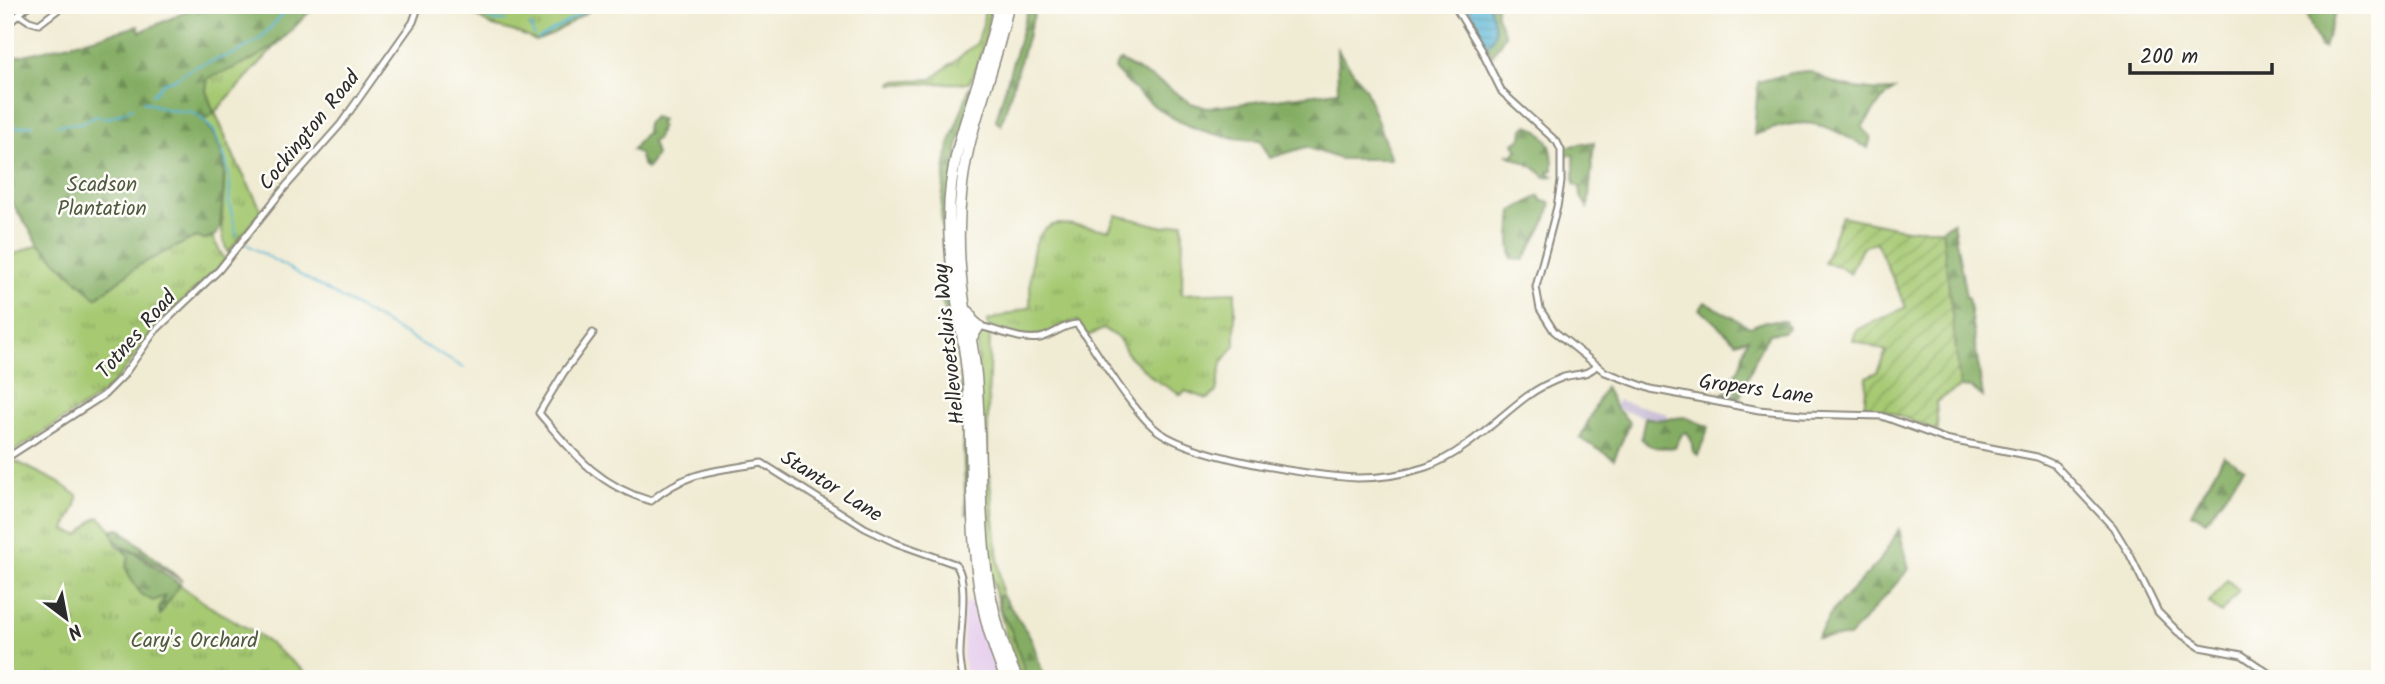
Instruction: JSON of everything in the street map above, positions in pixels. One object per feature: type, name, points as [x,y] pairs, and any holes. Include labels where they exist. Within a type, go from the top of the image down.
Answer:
[{"type":"highway","name":"Hellevoetsluis Way","points":[[999,5],[956,160],[949,238],[953,284],[968,379],[976,568],[986,624],[1006,679]]},
{"type":"highway","name":"Hellevoetsluis Way","points":[[1008,5],[998,50],[973,128],[961,186],[958,232],[964,300],[978,399],[979,510],[984,562],[994,617],[1017,679]]},
{"type":"highway","points":[[964,300],[972,320],[979,326],[970,340]]},
{"type":"street","points":[[5,27],[29,5]]},
{"type":"street","points":[[19,15],[39,24],[64,5]]},
{"type":"street","name":"Cockington Road","points":[[244,239],[286,186],[341,125],[413,22],[419,5]]},
{"type":"street","name":"Gropers Lane","points":[[1454,5],[1502,92],[1557,142],[1561,150],[1557,207],[1536,287],[1540,309],[1549,326],[1611,375],[1651,388],[1778,413],[1882,416],[1945,439],[2037,457],[2055,465],[2113,527],[2158,612],[2178,632],[2200,647],[2242,655],[2277,679]]},
{"type":"street","name":"Totnes Road","points":[[5,459],[104,396],[129,369],[159,327],[219,270],[244,239]]},
{"type":"street","points":[[979,326],[1031,338],[1051,335],[1070,324],[1077,324],[1138,410],[1173,441],[1301,473],[1359,478],[1411,471],[1444,458],[1539,387],[1565,377],[1590,373],[1597,365]]},
{"type":"street","name":"Stantor Lane","points":[[593,333],[539,412],[581,461],[603,480],[650,501],[703,471],[762,463],[865,528],[896,543],[955,564],[961,570],[962,583],[960,656],[963,679]]},
{"type":"shaded area","points":[[1617,400],[1663,412],[1668,414],[1667,418],[1655,420],[1623,411],[1616,407]]},
{"type":"shaded area","points":[[977,601],[999,679],[966,679],[963,656],[964,603]]},
{"type":"green space","name":"Scadson Plantation","points":[[201,5],[318,5],[282,40],[265,52],[208,78],[206,91],[214,112],[203,120],[219,145],[224,171],[220,228],[216,235],[206,239],[195,237],[139,265],[96,298],[39,244],[5,192],[5,64],[10,63],[5,35],[13,57],[138,26],[140,32]]},
{"type":"green space","points":[[458,5],[598,5],[551,35],[536,41],[493,26]]},
{"type":"green space","points":[[985,5],[991,5],[986,35],[969,83],[891,84],[893,81],[932,79],[977,43]]},
{"type":"green space","points":[[1029,5],[1037,5],[1001,125],[996,120]]},
{"type":"green space","points":[[1489,5],[1496,5],[1505,35],[1492,56],[1487,46],[1496,31]]},
{"type":"green space","points":[[2302,5],[2338,5],[2324,48],[2320,47]]},
{"type":"green space","points":[[282,39],[215,112],[262,211],[228,253],[222,224],[225,180],[222,151],[216,137],[202,120],[214,112],[205,91],[208,78],[253,59]]},
{"type":"green space","points":[[1337,49],[1366,90],[1391,159],[1340,159],[1306,147],[1270,158],[1260,140],[1217,135],[1180,122],[1147,100],[1115,70],[1116,64],[1121,61],[1191,103],[1207,108],[1338,91]]},
{"type":"green space","points":[[1807,71],[1845,86],[1894,90],[1882,100],[1862,127],[1871,137],[1868,148],[1837,132],[1813,124],[1788,125],[1754,135],[1758,82]]},
{"type":"green space","points":[[970,87],[973,91],[958,146],[949,266],[964,358],[969,514],[966,514],[959,359],[938,287],[944,253],[941,212],[946,164],[950,142]]},
{"type":"green space","points":[[654,117],[662,120],[657,138],[652,142],[656,155],[647,169],[642,164],[639,153],[632,150]]},
{"type":"green space","points":[[1529,125],[1549,143],[1553,170],[1548,172],[1553,176],[1545,177],[1534,167],[1506,154],[1512,156],[1518,150],[1514,143],[1522,137],[1523,129]]},
{"type":"green space","points":[[1594,142],[1588,208],[1581,197],[1580,187],[1574,184],[1574,156],[1564,156],[1564,147]]},
{"type":"green space","points":[[1539,196],[1542,201],[1551,203],[1547,219],[1524,260],[1512,259],[1512,211]]},
{"type":"green space","points":[[1116,215],[1164,227],[1183,222],[1182,294],[1235,292],[1235,345],[1222,363],[1216,392],[1208,399],[1185,391],[1181,395],[1154,379],[1129,356],[1119,339],[1104,329],[1087,336],[1077,321],[1043,335],[1028,336],[989,327],[987,323],[1030,307],[1032,256],[1035,244],[1049,227],[1060,224],[1109,230]]},
{"type":"green space","points":[[1842,216],[1904,229],[1942,229],[1960,387],[1936,402],[1938,431],[1890,412],[1864,409],[1867,377],[1877,372],[1886,351],[1853,340],[1856,330],[1906,307],[1876,242],[1862,247],[1850,274],[1838,266],[1824,263]]},
{"type":"green space","points":[[1953,222],[1968,297],[1983,397],[1972,388],[1960,387],[1942,229]]},
{"type":"green space","points":[[195,237],[212,237],[225,260],[221,265],[160,323],[113,384],[98,397],[5,457],[5,258],[39,244],[96,298],[139,265]]},
{"type":"green space","points":[[1705,302],[1750,327],[1765,321],[1785,321],[1788,328],[1783,332],[1769,334],[1758,353],[1738,402],[1727,400],[1722,395],[1726,391],[1736,396],[1734,375],[1740,366],[1748,338],[1736,342],[1700,309]]},
{"type":"green space","points":[[986,331],[990,334],[987,453],[1002,595],[998,597],[1001,612],[1012,632],[1027,679],[1022,679],[1005,631],[992,579],[977,350],[979,337]]},
{"type":"green space","points":[[1605,387],[1615,407],[1630,423],[1614,459],[1580,438]]},
{"type":"green space","points":[[1645,417],[1655,420],[1685,417],[1709,427],[1698,455],[1693,452],[1687,432],[1682,434],[1675,447],[1661,448],[1644,442],[1641,438]]},
{"type":"green space","points":[[2224,456],[2244,468],[2206,521],[2191,513]]},
{"type":"green space","name":"Cary's Orchard","points":[[15,461],[58,482],[77,495],[75,508],[65,530],[79,535],[99,517],[110,528],[120,548],[134,552],[209,606],[259,635],[306,673],[300,679],[14,679],[5,675],[5,467]]},
{"type":"green space","points":[[119,529],[182,581],[137,552],[122,547],[113,537],[113,530]]},
{"type":"green space","points":[[1899,529],[1909,569],[1849,637],[1817,638],[1833,610],[1879,562]]},
{"type":"green space","points":[[121,548],[135,553],[180,584],[160,615],[159,609],[165,596],[153,601],[141,594],[129,576],[126,567],[129,557]]},
{"type":"green space","points":[[2227,580],[2239,590],[2221,613],[2209,603]]},
{"type":"green space","points":[[1002,595],[1031,638],[1045,679],[1027,679],[1012,632],[1001,612],[998,597]]},
{"type":"water","points":[[1468,5],[1489,5],[1495,31],[1487,46],[1477,30]]},
{"type":"waterway","points":[[152,95],[164,82],[173,80],[194,67],[236,53],[260,39],[291,5]]},
{"type":"waterway","points":[[469,5],[493,21],[506,21]]},
{"type":"waterway","points":[[522,9],[544,5]]},
{"type":"waterway","points":[[538,39],[595,5]]},
{"type":"waterway","points":[[531,26],[534,36]]},
{"type":"waterway","points":[[143,101],[168,110],[192,112],[214,131],[226,161],[230,182],[229,203],[237,236]]},
{"type":"waterway","points":[[57,125],[81,123],[97,116],[109,118],[133,108]]},
{"type":"waterway","points":[[5,129],[32,125]]},
{"type":"waterway","points":[[246,244],[464,368]]}]
